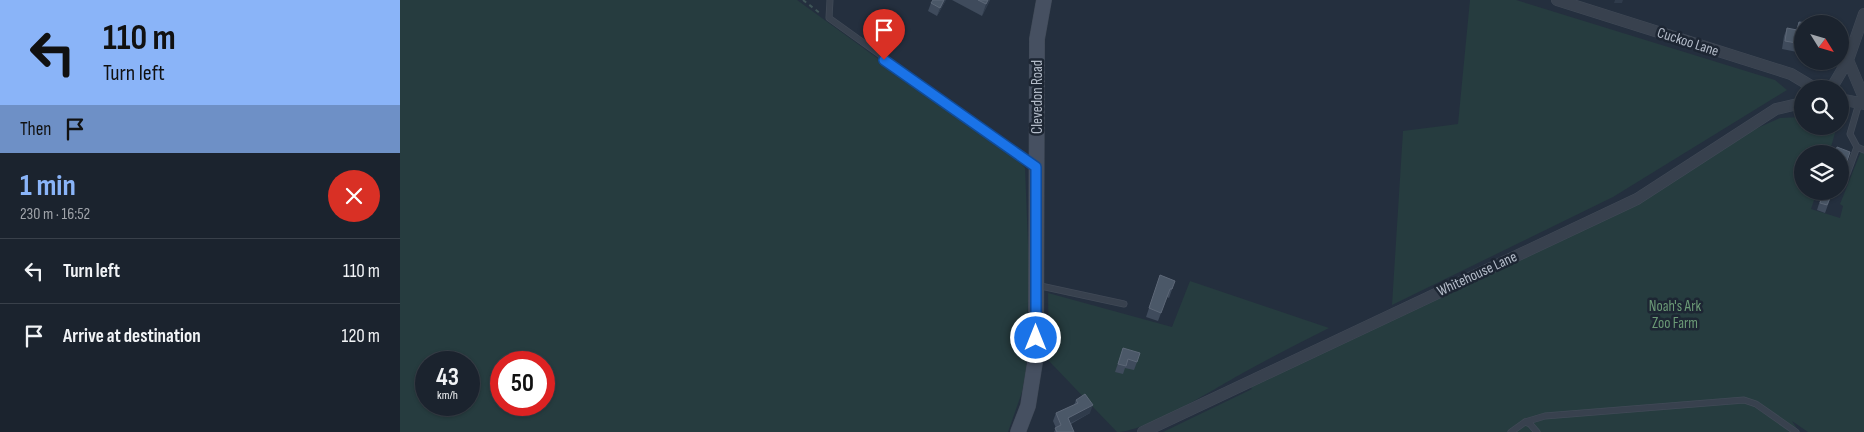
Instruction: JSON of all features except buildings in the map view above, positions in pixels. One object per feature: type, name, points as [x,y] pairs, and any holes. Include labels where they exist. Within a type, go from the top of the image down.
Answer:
[{"type":"main road","name":"Clevedon Road","points":[[1018,432],[1028,406],[1036,356],[1037,39],[1044,0]]},
{"type":"street","name":"Cuckoo Lane","points":[[1557,0],[1791,74],[1801,80]]},
{"type":"street","points":[[1849,57],[1864,14]]},
{"type":"street","points":[[1849,63],[1862,102],[1849,100]]},
{"type":"street","name":"Whitehouse Lane","points":[[1143,432],[1637,199],[1776,109],[1794,105]]},
{"type":"lane","points":[[830,0],[829,18],[1036,167]]},
{"type":"lane","points":[[1862,102],[1850,134],[1857,147],[1864,150]]},
{"type":"lane","points":[[1849,169],[1857,147]]},
{"type":"lane","points":[[1036,285],[1124,304]]},
{"type":"lane","points":[[1511,432],[1525,422],[1545,416],[1744,400],[1756,404],[1796,432]]},
{"type":"lane","points":[[1525,422],[1530,424],[1536,432]]},
{"type":"path","points":[[803,0],[829,18]]},
{"type":"green space","points":[[400,0],[797,0],[1018,160],[1025,168],[1029,269],[1026,369],[1022,392],[1008,432],[400,432]]},
{"type":"green space","points":[[1470,0],[1516,0],[1775,80],[1787,90],[1613,197],[1392,305],[1403,131],[1458,124]]},
{"type":"green space","name":"Noah's Ark Zoo Farm","points":[[1794,117],[1794,135],[1834,135],[1832,145],[1794,145],[1794,200],[1814,200],[1811,209],[1840,218],[1843,206],[1840,204],[1842,200],[1849,200],[1849,182],[1864,144],[1864,432],[1808,432],[1792,421],[1799,432],[1163,432],[1252,389],[1250,386],[1583,230],[1753,130],[1780,118]]},
{"type":"green space","points":[[1190,281],[1329,328],[1162,418],[1130,430],[1117,432],[1049,361],[1048,293],[1172,327]]},
{"type":"route","points":[[884,60],[1036,167],[1036,338]]}]
